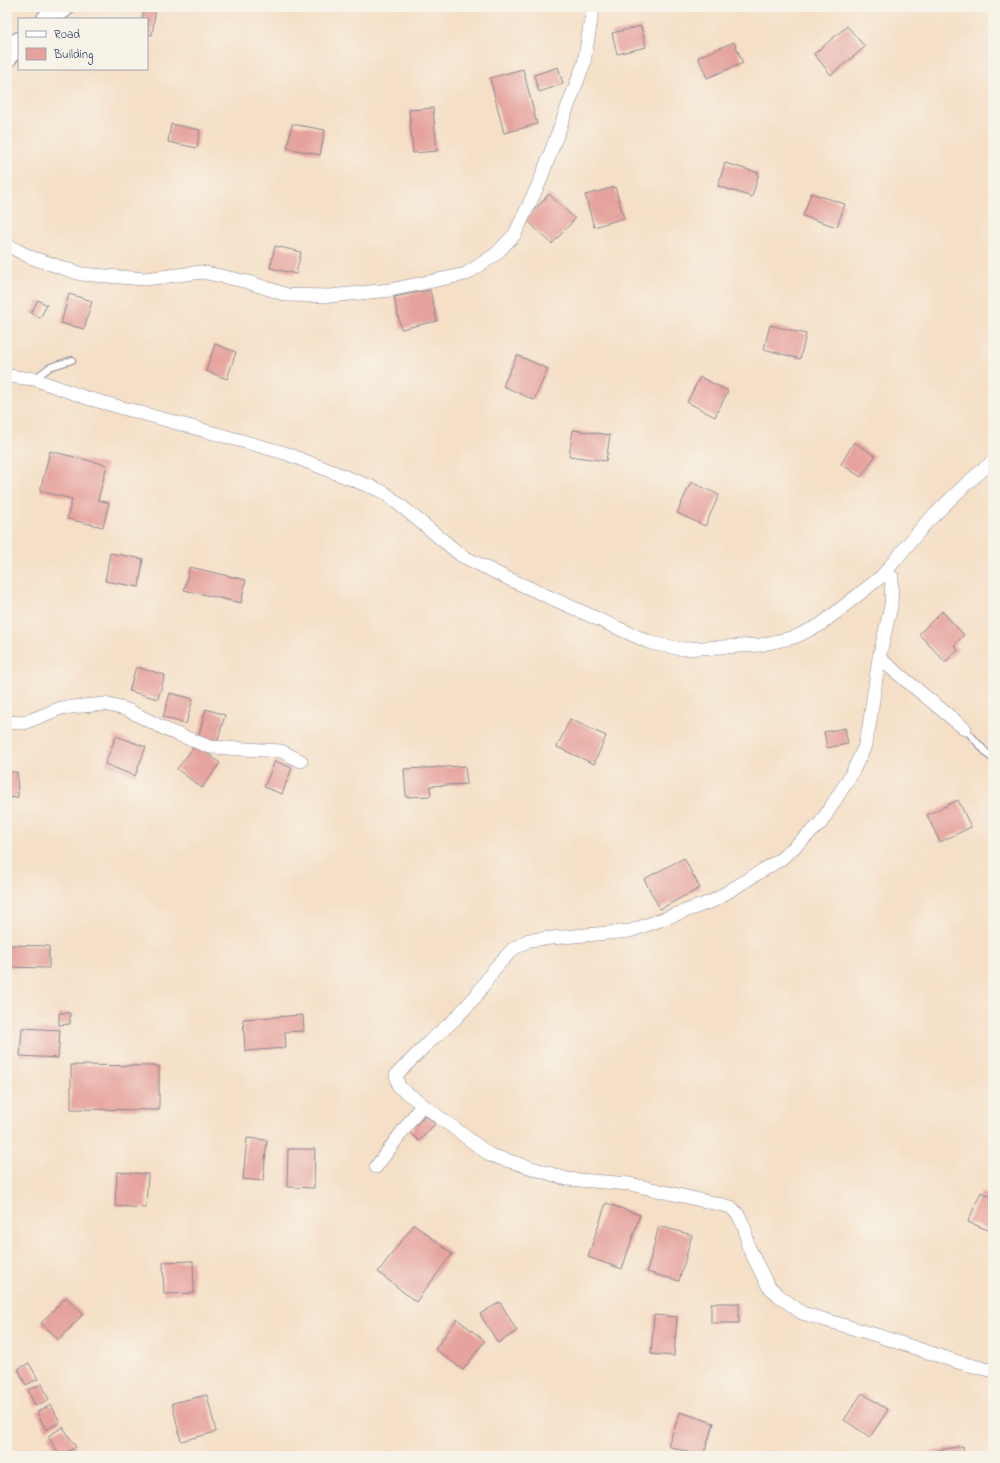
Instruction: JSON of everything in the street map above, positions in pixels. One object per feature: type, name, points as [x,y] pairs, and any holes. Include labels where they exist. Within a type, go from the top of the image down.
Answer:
[{"type":"main road","points":[[48,18],[64,7]]},
{"type":"main road","points":[[7,57],[18,43]]},
{"type":"street","points":[[7,245],[30,257],[80,274],[145,279],[202,272],[248,282],[287,295],[330,296],[390,290],[466,274],[496,254],[515,234],[540,181],[584,63],[593,7]]},
{"type":"street","points":[[7,376],[34,380],[87,398],[285,454],[384,492],[462,556],[651,644],[682,649],[760,646],[795,637],[820,625],[882,576],[925,524],[964,485],[993,461]]},
{"type":"street","points":[[882,576],[888,575],[892,577],[891,606],[864,748],[851,775],[820,824],[781,859],[713,901],[630,931],[529,940],[513,949],[495,968],[476,996],[454,1020],[429,1042],[396,1075],[399,1087],[490,1155],[567,1179],[630,1184],[731,1207],[739,1216],[745,1229],[748,1246],[768,1286],[802,1313],[958,1362],[993,1371]]},
{"type":"street","points":[[880,658],[965,729]]},
{"type":"street","points":[[7,722],[24,723],[61,708],[105,704],[128,710],[169,731],[210,747],[281,751],[301,761]]},
{"type":"street","points":[[376,1166],[422,1105]]},
{"type":"lane","points":[[34,380],[50,367],[72,360]]},
{"type":"lane","points":[[965,729],[993,760]]},
{"type":"building","points":[[144,7],[156,7],[152,35],[148,34],[148,18],[142,18]]},
{"type":"building","points":[[641,26],[646,47],[617,54],[612,33]]},
{"type":"building","points":[[847,26],[865,47],[831,75],[814,54]]},
{"type":"building","points":[[734,42],[743,63],[707,78],[698,57]]},
{"type":"building","points":[[558,67],[563,84],[539,92],[534,75]]},
{"type":"building","points":[[523,69],[537,124],[504,133],[490,78]]},
{"type":"building","points":[[433,108],[437,151],[413,153],[409,110]]},
{"type":"building","points":[[171,124],[200,130],[197,148],[168,142]]},
{"type":"building","points":[[292,124],[325,130],[320,155],[287,148]]},
{"type":"building","points":[[725,163],[759,173],[752,197],[718,186]]},
{"type":"building","points":[[615,187],[624,218],[594,227],[585,195]]},
{"type":"building","points":[[811,193],[845,204],[837,227],[803,216]]},
{"type":"building","points":[[549,194],[575,219],[552,244],[526,219]]},
{"type":"building","points":[[275,246],[301,252],[296,274],[270,268]]},
{"type":"building","points":[[430,290],[437,321],[401,329],[394,297]]},
{"type":"building","points":[[69,294],[92,301],[84,329],[61,323]]},
{"type":"building","points":[[38,300],[47,305],[40,318],[31,313]]},
{"type":"building","points":[[770,325],[806,334],[800,359],[764,349]]},
{"type":"building","points":[[215,344],[236,352],[227,379],[206,371]]},
{"type":"building","points":[[517,355],[548,369],[534,400],[503,386]]},
{"type":"building","points":[[700,377],[728,391],[715,417],[687,402]]},
{"type":"building","points":[[573,430],[610,435],[606,461],[569,456]]},
{"type":"building","points":[[854,442],[875,456],[861,477],[841,464]]},
{"type":"building","points":[[50,451],[107,465],[98,500],[109,503],[103,527],[67,519],[72,499],[40,491]]},
{"type":"building","points":[[691,482],[719,495],[705,526],[677,513]]},
{"type":"building","points":[[110,553],[143,559],[139,587],[105,581]]},
{"type":"building","points":[[190,567],[246,580],[241,603],[184,590]]},
{"type":"building","points":[[942,611],[964,635],[954,645],[958,650],[945,662],[919,634]]},
{"type":"building","points":[[136,667],[165,675],[158,699],[129,691]]},
{"type":"building","points":[[170,693],[193,699],[186,724],[163,717]]},
{"type":"building","points":[[206,709],[225,715],[217,743],[198,738]]},
{"type":"building","points":[[570,719],[606,736],[594,764],[557,747]]},
{"type":"building","points":[[845,728],[848,744],[827,748],[824,732]]},
{"type":"building","points":[[116,736],[146,747],[135,776],[105,764]]},
{"type":"building","points":[[196,744],[220,763],[202,788],[177,769]]},
{"type":"building","points":[[275,761],[292,768],[282,794],[264,787]]},
{"type":"building","points":[[465,766],[467,784],[430,786],[431,796],[406,797],[404,769]]},
{"type":"building","points":[[7,772],[17,772],[18,797],[7,798]]},
{"type":"building","points":[[958,800],[971,827],[940,842],[927,815]]},
{"type":"building","points":[[684,858],[700,888],[660,909],[644,879]]},
{"type":"building","points":[[7,945],[49,946],[49,968],[7,967]]},
{"type":"building","points":[[59,1013],[70,1013],[70,1024],[59,1025]]},
{"type":"building","points":[[303,1015],[304,1031],[285,1032],[286,1048],[245,1051],[243,1019]]},
{"type":"building","points":[[22,1028],[60,1030],[58,1058],[20,1056]]},
{"type":"building","points":[[71,1065],[159,1066],[159,1110],[71,1109]]},
{"type":"building","points":[[425,1115],[435,1124],[419,1141],[409,1132]]},
{"type":"building","points":[[247,1138],[267,1140],[263,1181],[243,1179]]},
{"type":"building","points":[[288,1149],[315,1149],[314,1188],[287,1187]]},
{"type":"building","points":[[117,1172],[148,1174],[146,1208],[115,1206]]},
{"type":"building","points":[[981,1192],[993,1197],[993,1232],[968,1222]]},
{"type":"building","points":[[606,1203],[640,1215],[622,1269],[588,1257]]},
{"type":"building","points":[[414,1224],[452,1254],[416,1302],[378,1272]]},
{"type":"building","points":[[659,1226],[692,1235],[679,1281],[647,1272]]},
{"type":"building","points":[[193,1261],[194,1293],[164,1294],[163,1262]]},
{"type":"building","points":[[66,1297],[83,1314],[59,1340],[41,1323]]},
{"type":"building","points":[[500,1302],[517,1331],[498,1343],[480,1314]]},
{"type":"building","points":[[711,1303],[739,1303],[739,1323],[711,1323]]},
{"type":"building","points":[[654,1315],[677,1317],[674,1356],[651,1354]]},
{"type":"building","points":[[457,1319],[485,1341],[463,1370],[435,1349]]},
{"type":"building","points":[[29,1363],[38,1379],[26,1385],[18,1369]]},
{"type":"building","points":[[42,1384],[49,1400],[35,1406],[28,1390]]},
{"type":"building","points":[[862,1393],[888,1410],[870,1437],[844,1420]]},
{"type":"building","points":[[207,1395],[216,1432],[181,1441],[172,1403]]},
{"type":"building","points":[[51,1405],[60,1422],[46,1430],[37,1412]]},
{"type":"building","points":[[680,1412],[714,1423],[703,1456],[668,1446]]},
{"type":"building","points":[[63,1427],[76,1447],[60,1456],[48,1436]]},
{"type":"building","points":[[963,1446],[965,1456],[910,1456],[910,1455]]}]
